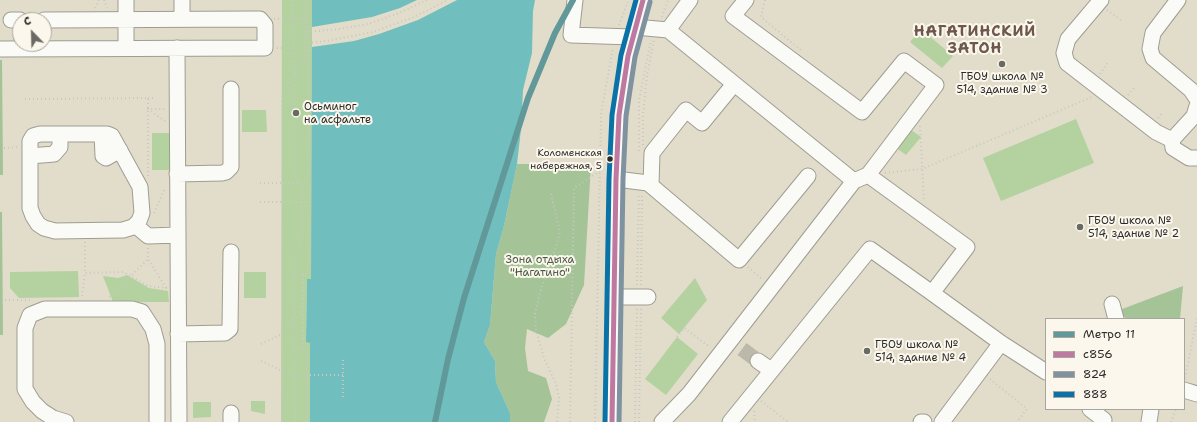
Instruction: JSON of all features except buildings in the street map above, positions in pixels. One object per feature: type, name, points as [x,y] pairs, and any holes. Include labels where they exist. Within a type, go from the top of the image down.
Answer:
[{"type":"street","points":[[126,0],[126,48]]},
{"type":"street","points":[[173,15],[182,0]]},
{"type":"street","points":[[575,0],[571,35],[615,36],[660,29],[690,0]]},
{"type":"street","points":[[612,422],[616,179],[619,115],[626,66],[633,32],[644,0]]},
{"type":"street","points":[[662,422],[689,394],[720,354],[737,344],[772,287],[854,181],[868,175],[936,85],[904,61],[862,112],[733,16],[746,0]]},
{"type":"street","points":[[1178,0],[1153,33],[1150,49],[1153,58],[1191,90],[1197,99]]},
{"type":"street","points":[[1099,2],[1068,39],[1064,53],[1067,63],[1156,132],[1172,140]]},
{"type":"street","points":[[0,49],[265,48],[265,25],[260,19],[173,15],[126,19],[52,20]]},
{"type":"street","points":[[660,29],[734,84],[854,181]]},
{"type":"street","points":[[177,48],[183,89],[177,109],[177,174],[183,246],[178,334],[183,408]]},
{"type":"street","points":[[644,183],[652,153],[686,110],[702,123],[734,84]]},
{"type":"street","points":[[177,174],[222,173],[226,172],[230,167],[232,89]]},
{"type":"street","points":[[1197,106],[1194,116],[1172,140],[1173,148],[1189,158],[1197,158]]},
{"type":"street","points":[[40,134],[60,134],[102,134],[102,154],[104,157],[120,150],[141,191],[141,216],[135,225],[126,230],[55,231],[44,228],[38,224],[30,208],[30,141],[33,136],[40,134]]},
{"type":"street","points":[[30,156],[54,154],[60,147],[60,134]]},
{"type":"street","points":[[868,175],[967,247],[932,293]]},
{"type":"street","points":[[616,179],[644,183],[739,260],[808,176]]},
{"type":"street","points":[[135,225],[148,236],[183,246]]},
{"type":"street","points":[[730,422],[870,249],[1001,343],[1045,371]]},
{"type":"street","points":[[178,334],[225,333],[230,329],[231,252]]},
{"type":"street","points":[[614,297],[642,297]]},
{"type":"street","points":[[1112,304],[1116,318]]},
{"type":"street","points":[[66,422],[53,418],[42,411],[33,402],[25,389],[25,328],[30,315],[45,309],[132,309],[142,312],[153,329],[157,344],[157,422]]},
{"type":"street","points":[[942,422],[1001,343]]},
{"type":"street","points":[[758,361],[771,370]]},
{"type":"street","points":[[1185,390],[1197,394]]},
{"type":"street","points":[[1091,410],[1104,420],[1102,422]]},
{"type":"street","points":[[1149,422],[1151,410]]},
{"type":"path","points":[[293,0],[294,173],[301,183],[302,202],[302,237],[295,252],[294,275],[295,422]]},
{"type":"path","points":[[294,275],[303,275],[307,273],[309,268],[308,43],[304,18],[304,0]]},
{"type":"path","points":[[282,422],[282,98],[284,91],[294,77],[305,56],[308,0]]},
{"type":"path","points":[[306,32],[339,29],[368,24],[399,13],[427,0]]},
{"type":"path","points":[[308,43],[373,32],[414,17],[448,0]]},
{"type":"path","points":[[660,29],[647,75],[643,116],[641,153],[640,100],[660,29],[668,0]]},
{"type":"path","points":[[766,0],[761,17],[792,42]]},
{"type":"path","points":[[595,422],[601,114],[615,36],[628,2]]},
{"type":"path","points":[[1099,2],[1122,21]]},
{"type":"path","points":[[257,19],[308,18]]},
{"type":"path","points":[[265,48],[308,48]]},
{"type":"path","points":[[868,175],[922,169],[1098,88],[1109,61]]},
{"type":"path","points":[[148,98],[156,98]]},
{"type":"path","points":[[919,106],[925,216]]},
{"type":"path","points":[[177,109],[148,109],[177,130]]},
{"type":"path","points":[[4,148],[16,148]]},
{"type":"path","points":[[570,422],[574,188],[600,171]]},
{"type":"path","points":[[151,217],[165,188],[177,174]]},
{"type":"path","points":[[260,183],[308,183]]},
{"type":"path","points":[[639,422],[644,183]]},
{"type":"path","points":[[551,194],[560,232],[541,289],[535,314],[536,330],[544,358],[556,384],[559,398],[557,422]]},
{"type":"path","points":[[260,202],[308,202]]},
{"type":"path","points":[[82,300],[85,273],[84,231]]},
{"type":"path","points":[[104,299],[110,297],[148,259],[166,288]]},
{"type":"path","points":[[739,260],[772,287]]},
{"type":"path","points":[[85,273],[123,272],[142,283],[158,288]]},
{"type":"path","points":[[303,275],[303,348],[307,352],[308,376],[307,422]]},
{"type":"path","points":[[635,422],[642,297]]},
{"type":"path","points":[[5,300],[36,300]]},
{"type":"path","points":[[294,312],[303,312]]},
{"type":"path","points":[[282,326],[294,318]]},
{"type":"path","points":[[1185,376],[1197,318]]},
{"type":"path","points":[[676,337],[684,328],[720,354]]},
{"type":"path","points":[[261,344],[282,334]]},
{"type":"path","points":[[294,348],[303,348]]},
{"type":"path","points":[[343,360],[343,397]]},
{"type":"path","points":[[261,361],[295,377],[343,375]]},
{"type":"path","points":[[980,371],[1027,409],[1017,422]]},
{"type":"path","points":[[753,394],[788,422]]},
{"type":"path","points":[[1171,422],[1176,410]]},
{"type":"green space","points":[[282,0],[312,0],[311,279],[307,279],[306,342],[310,342],[310,422],[281,422]]},
{"type":"green space","points":[[921,29],[953,56],[942,68],[910,42]]},
{"type":"green space","points":[[0,60],[2,60],[3,175],[0,175]]},
{"type":"green space","points":[[242,110],[266,110],[267,132],[242,132]]},
{"type":"green space","points":[[1076,119],[1094,163],[1001,201],[983,158]]},
{"type":"green space","points":[[910,129],[921,137],[906,155],[895,147]]},
{"type":"green space","points":[[152,133],[171,133],[171,170],[152,170]]},
{"type":"green space","name":"Зона отдыха \"Нагатино\"","points":[[517,164],[591,164],[584,285],[566,324],[548,338],[527,329],[525,348],[528,371],[546,378],[552,399],[544,422],[510,422],[510,413],[496,382],[495,361],[484,342],[490,325],[496,254],[504,226]]},
{"type":"green space","points":[[0,212],[2,212],[3,335],[0,335]]},
{"type":"green space","points":[[78,271],[79,297],[19,298],[10,288],[10,272]]},
{"type":"green space","points":[[244,272],[266,272],[266,298],[244,298]]},
{"type":"green space","points":[[127,275],[149,288],[168,291],[169,302],[113,302],[103,276],[118,278]]},
{"type":"green space","points":[[695,278],[707,300],[679,334],[661,318]]},
{"type":"green space","points":[[1183,286],[1180,318],[1126,318],[1117,311]]},
{"type":"green space","points":[[677,337],[698,354],[666,395],[645,379]]},
{"type":"green space","points":[[251,401],[265,401],[265,414],[251,411]]},
{"type":"green space","points":[[193,402],[211,402],[211,417],[193,418]]},
{"type":"water","points":[[312,0],[535,0],[533,11],[532,53],[523,90],[517,164],[504,226],[496,254],[490,325],[484,342],[495,361],[496,382],[510,413],[510,422],[310,422],[310,343],[306,342],[307,279],[311,279]]},
{"type":"pier","points":[[417,0],[457,0],[418,20],[379,34],[354,41],[312,47],[312,27],[372,17],[400,8]]},
{"type":"tunnel","points":[[742,349],[758,361]]},
{"type":"metro line","name":"11","points":[[435,422],[448,359],[464,298],[528,98],[555,33],[573,0]]},
{"type":"transit line","name":"888","points":[[605,422],[609,179],[612,115],[621,55],[636,0]]},
{"type":"transit line","name":"с856","points":[[612,422],[616,179],[619,115],[628,56],[643,0]]},
{"type":"transit line","name":"824","points":[[619,422],[623,179],[626,116],[635,57],[650,2]]},
{"type":"place","name":"ГБОУ школа № 514, здание № 3","points":[[1002,64]]},
{"type":"place","name":"Осьминог на асфальте","points":[[296,113]]},
{"type":"place","name":"Коломенская набережная, 5","points":[[610,159]]},
{"type":"place","name":"ГБОУ школа № 514, здание № 2","points":[[1080,227]]},
{"type":"place","name":"ГБОУ школа № 514, здание № 4","points":[[867,351]]},
{"type":"district","name":"НАГАТИНСКИЙ ЗАТОН","points":[[975,40]]}]
